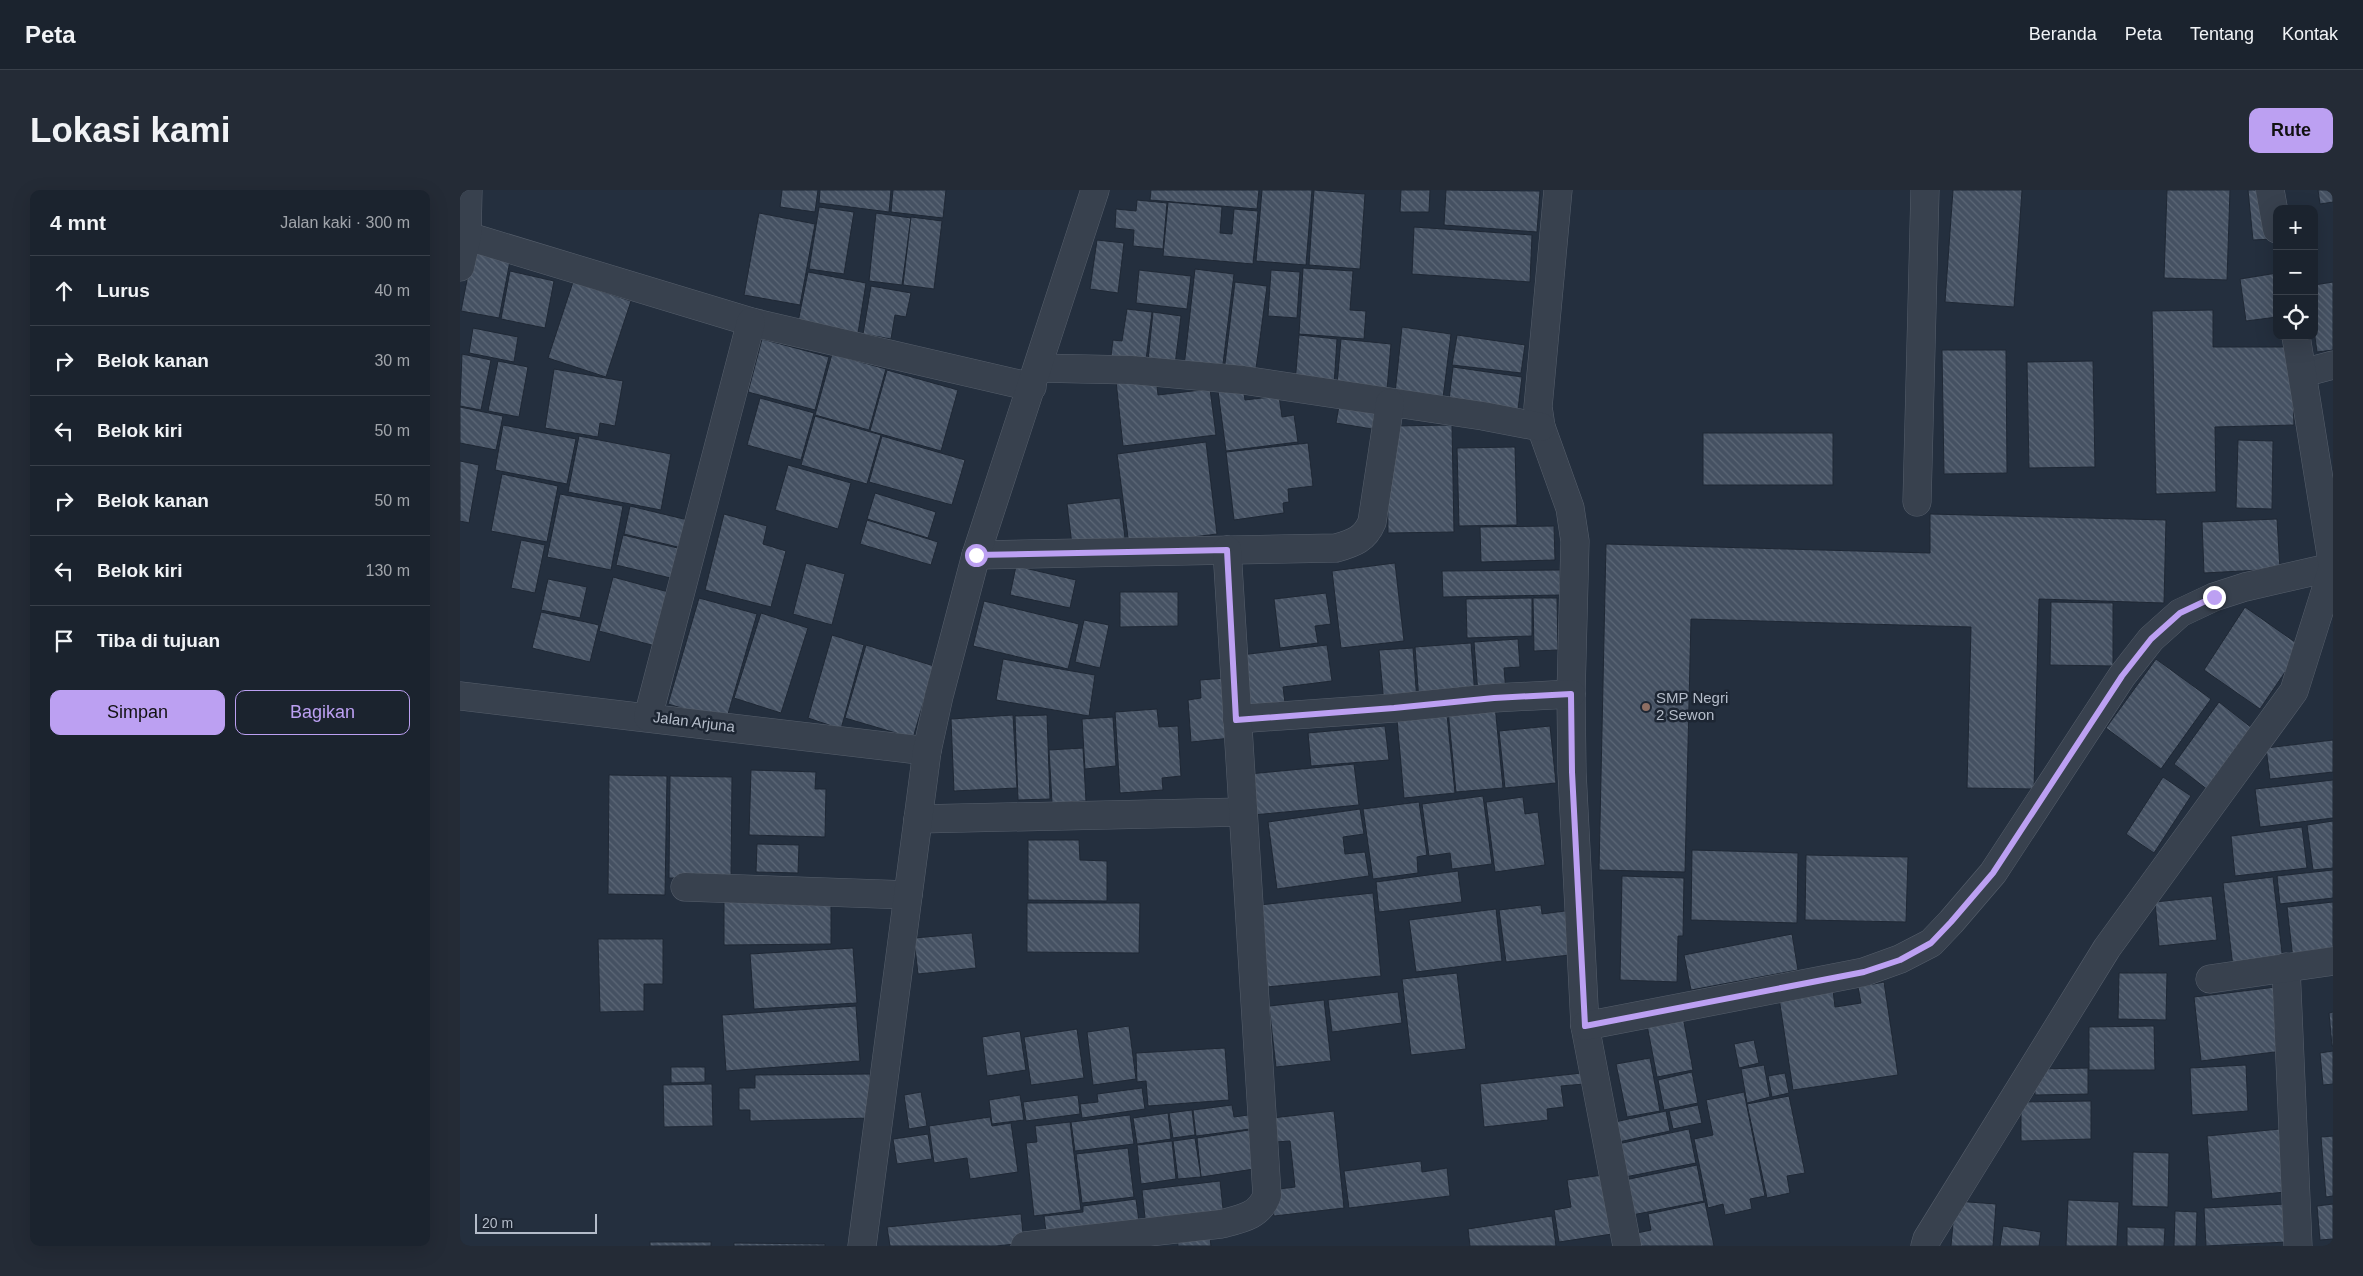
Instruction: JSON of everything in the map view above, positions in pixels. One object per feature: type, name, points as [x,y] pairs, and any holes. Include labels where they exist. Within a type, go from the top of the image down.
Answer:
[{"type":"street","points":[[460,267],[468,190]]},
{"type":"street","points":[[1558,190],[1538,407],[1541,427],[1570,508],[1575,541],[1571,694],[1572,772],[1585,1026],[1627,1246]]},
{"type":"street","points":[[1917,502],[1926,190]]},
{"type":"street","points":[[2270,190],[2273,207]]},
{"type":"street","points":[[862,1246],[927,751],[939,696],[976,555],[1035,377],[1088,191]]},
{"type":"street","points":[[463,235],[750,322],[1035,377],[1131,370],[1243,380],[1483,416],[1541,427]]},
{"type":"street","points":[[648,717],[750,322]]},
{"type":"street","points":[[1925,1246],[1927,1239],[2107,948],[2294,691],[2333,567],[2297,340]]},
{"type":"street","points":[[2303,373],[2333,366]]},
{"type":"street","points":[[976,555],[1336,548],[1361,539],[1368,532],[1372,522],[1390,403]]},
{"type":"street","points":[[1025,1246],[1222,1235],[1247,1218],[1264,1203],[1267,1195],[1236,720],[1227,550]]},
{"type":"street","points":[[1585,1026],[1864,972],[1900,960],[1931,943],[1993,873],[2122,676],[2151,639],[2180,613],[2214,597],[2245,587],[2333,567]]},
{"type":"street","points":[[1236,720],[1494,698],[1571,694]]},
{"type":"street","name":"Jalan Arjuna","points":[[460,696],[927,751]]},
{"type":"street","points":[[918,819],[1242,812]]},
{"type":"street","points":[[685,886],[908,895]]},
{"type":"street","points":[[2210,980],[2333,961]]},
{"type":"street","points":[[2286,967],[2298,1246]]},
{"type":"building","points":[[782,190],[818,190],[815,212],[780,207]]},
{"type":"building","points":[[820,190],[891,190],[889,212],[819,203]]},
{"type":"building","points":[[893,190],[946,190],[943,218],[891,212]]},
{"type":"building","points":[[1151,190],[1259,190],[1257,209],[1150,200]]},
{"type":"building","points":[[1262,190],[1312,190],[1306,265],[1256,261]]},
{"type":"building","points":[[1314,190],[1365,194],[1360,269],[1309,265]]},
{"type":"building","points":[[1401,190],[1430,190],[1429,212],[1400,212]]},
{"type":"building","points":[[1446,190],[1540,191],[1537,232],[1444,225]]},
{"type":"building","points":[[1953,190],[2022,190],[2014,307],[1945,302]]},
{"type":"building","points":[[2167,190],[2230,190],[2227,280],[2164,278]]},
{"type":"building","points":[[2248,190],[2267,190],[2272,239],[2253,240]]},
{"type":"building","points":[[2318,190],[2333,190],[2333,202],[2320,204]]},
{"type":"building","points":[[1137,200],[1167,203],[1163,249],[1133,246],[1134,230],[1115,228],[1116,209],[1136,211]]},
{"type":"building","points":[[1168,202],[1222,207],[1220,233],[1232,234],[1234,209],[1258,211],[1253,264],[1163,256]]},
{"type":"building","points":[[819,207],[854,212],[844,274],[809,269]]},
{"type":"building","points":[[759,213],[815,224],[800,305],[744,295]]},
{"type":"building","points":[[876,213],[911,218],[902,285],[869,281]]},
{"type":"building","points":[[911,217],[942,221],[934,289],[903,285]]},
{"type":"building","points":[[1414,227],[1532,235],[1530,282],[1412,274]]},
{"type":"building","points":[[1097,240],[1124,243],[1118,293],[1090,289]]},
{"type":"building","points":[[473,249],[511,256],[499,318],[461,311]]},
{"type":"building","points":[[1303,268],[1353,271],[1350,310],[1366,311],[1364,339],[1299,334]]},
{"type":"building","points":[[1195,269],[1234,274],[1222,372],[1184,367]]},
{"type":"building","points":[[1139,270],[1191,276],[1187,309],[1136,303]]},
{"type":"building","points":[[1271,270],[1300,272],[1297,318],[1268,316]]},
{"type":"building","points":[[510,271],[554,281],[545,328],[501,319]]},
{"type":"building","points":[[808,272],[866,283],[858,333],[798,322]]},
{"type":"building","points":[[2273,274],[2273,318],[2246,321],[2240,279]]},
{"type":"building","points":[[573,282],[631,301],[606,377],[548,358]]},
{"type":"building","points":[[1235,282],[1267,286],[1255,376],[1224,372]]},
{"type":"building","points":[[2333,282],[2333,350],[2317,352],[2315,340],[2318,340],[2318,284]]},
{"type":"building","points":[[871,286],[911,293],[906,317],[895,315],[891,339],[863,334]]},
{"type":"building","points":[[1127,309],[1152,312],[1145,368],[1110,364],[1113,340],[1122,341]]},
{"type":"building","points":[[2213,310],[2213,347],[2291,347],[2294,425],[2215,427],[2216,492],[2156,494],[2152,311]]},
{"type":"building","points":[[1153,312],[1181,316],[1175,365],[1148,361]]},
{"type":"building","points":[[1402,327],[1451,334],[1443,398],[1395,393]]},
{"type":"building","points":[[473,328],[518,337],[514,362],[469,353]]},
{"type":"building","points":[[1299,335],[1337,339],[1334,386],[1295,383]]},
{"type":"building","points":[[1457,335],[1525,345],[1521,373],[1452,365]]},
{"type":"building","points":[[762,339],[829,357],[815,410],[748,392]]},
{"type":"building","points":[[1341,339],[1391,344],[1387,390],[1337,385]]},
{"type":"building","points":[[1942,350],[2006,350],[2007,473],[1944,474]]},
{"type":"building","points":[[462,354],[491,360],[481,410],[460,406]]},
{"type":"building","points":[[832,354],[886,369],[869,430],[815,415]]},
{"type":"building","points":[[498,361],[528,367],[519,417],[488,411]]},
{"type":"building","points":[[2093,361],[2095,467],[2029,468],[2027,362]]},
{"type":"building","points":[[1453,367],[1522,377],[1518,409],[1449,400]]},
{"type":"building","points":[[554,369],[623,381],[615,426],[600,423],[598,437],[545,428]]},
{"type":"building","points":[[887,370],[958,390],[941,451],[870,431]]},
{"type":"building","points":[[1156,376],[1158,395],[1210,389],[1216,435],[1123,446],[1116,381]]},
{"type":"building","points":[[1243,388],[1245,400],[1279,396],[1282,417],[1294,415],[1298,442],[1226,451],[1218,391]]},
{"type":"building","points":[[760,398],[814,413],[801,460],[747,445]]},
{"type":"building","points":[[1340,400],[1376,405],[1372,429],[1336,423]]},
{"type":"building","points":[[460,407],[503,416],[496,450],[460,443]]},
{"type":"building","points":[[815,416],[881,435],[867,484],[801,465]]},
{"type":"building","points":[[503,425],[576,439],[567,484],[495,470]]},
{"type":"building","points":[[1452,425],[1454,532],[1388,533],[1387,457],[1393,426]]},
{"type":"building","points":[[1703,433],[1833,433],[1833,485],[1703,485]]},
{"type":"building","points":[[579,436],[671,454],[661,510],[568,492]]},
{"type":"building","points":[[882,436],[965,460],[952,505],[869,482]]},
{"type":"building","points":[[2238,440],[2273,441],[2272,509],[2236,508]]},
{"type":"building","points":[[1206,442],[1217,534],[1129,545],[1117,454]]},
{"type":"building","points":[[1308,443],[1313,486],[1288,489],[1289,502],[1283,503],[1284,513],[1234,520],[1226,452]]},
{"type":"building","points":[[1515,447],[1517,525],[1459,526],[1457,448]]},
{"type":"building","points":[[460,461],[479,465],[469,523],[460,521]]},
{"type":"building","points":[[788,465],[851,483],[838,529],[775,510]]},
{"type":"building","points":[[502,474],[558,486],[547,542],[491,531]]},
{"type":"building","points":[[875,493],[936,512],[928,538],[867,519]]},
{"type":"building","points":[[560,494],[623,506],[611,570],[547,557]]},
{"type":"building","points":[[1120,498],[1125,538],[1072,545],[1067,504]]},
{"type":"building","points":[[630,506],[692,521],[686,549],[624,534]]},
{"type":"building","points":[[724,514],[767,526],[763,544],[786,551],[771,607],[705,590]]},
{"type":"building","name":"SMP Negri 2 Sewon","points":[[1930,514],[2166,520],[2164,603],[2039,599],[2034,789],[1967,788],[1971,627],[1691,619],[1685,872],[1599,870],[1606,544],[1930,553]]},
{"type":"building","points":[[2277,519],[2280,569],[2204,573],[2202,522]]},
{"type":"building","points":[[867,520],[938,542],[931,565],[860,544]]},
{"type":"building","points":[[1554,526],[1555,560],[1481,562],[1480,527]]},
{"type":"building","points":[[623,535],[686,550],[679,580],[616,565]]},
{"type":"building","points":[[521,540],[545,545],[535,593],[511,588]]},
{"type":"building","points":[[806,563],[845,574],[832,625],[793,614]]},
{"type":"building","points":[[1395,563],[1404,641],[1341,648],[1332,571]]},
{"type":"building","points":[[1016,566],[1076,580],[1070,608],[1010,595]]},
{"type":"building","points":[[1560,570],[1560,595],[1443,597],[1442,571]]},
{"type":"building","points":[[613,577],[676,594],[663,648],[599,631]]},
{"type":"building","points":[[548,579],[587,587],[580,618],[541,610]]},
{"type":"building","points":[[1120,592],[1178,592],[1178,626],[1120,627]]},
{"type":"building","points":[[1326,593],[1331,624],[1315,626],[1318,643],[1280,648],[1274,599]]},
{"type":"building","points":[[699,598],[757,614],[726,721],[668,704]]},
{"type":"building","points":[[1532,598],[1532,636],[1467,638],[1466,599]]},
{"type":"building","points":[[1533,598],[1557,598],[1558,650],[1534,651]]},
{"type":"building","points":[[984,601],[1079,624],[1068,669],[973,646]]},
{"type":"building","points":[[2051,602],[2113,603],[2113,666],[2050,665]]},
{"type":"building","points":[[2245,607],[2302,647],[2260,709],[2204,670]]},
{"type":"building","points":[[541,612],[599,625],[590,662],[532,648]]},
{"type":"building","points":[[761,613],[808,628],[781,713],[734,698]]},
{"type":"building","points":[[1084,620],[1109,625],[1100,668],[1075,662]]},
{"type":"building","points":[[832,635],[864,645],[841,729],[808,718]]},
{"type":"building","points":[[1518,639],[1520,667],[1504,668],[1506,692],[1478,694],[1474,642]]},
{"type":"building","points":[[1471,643],[1475,696],[1419,701],[1415,647]]},
{"type":"building","points":[[866,645],[934,666],[913,738],[845,718]]},
{"type":"building","points":[[1327,645],[1332,681],[1283,687],[1285,703],[1247,708],[1240,655]]},
{"type":"building","points":[[1413,648],[1417,701],[1384,704],[1379,650]]},
{"type":"building","points":[[1003,659],[1095,675],[1089,716],[996,700]]},
{"type":"building","points":[[2156,659],[2211,699],[2161,769],[2106,728]]},
{"type":"building","points":[[1227,678],[1232,738],[1191,742],[1188,700],[1201,698],[1200,680]]},
{"type":"building","points":[[2219,702],[2257,732],[2212,793],[2174,764]]},
{"type":"building","points":[[1495,705],[1503,788],[1456,792],[1448,710]]},
{"type":"building","points":[[1157,709],[1159,727],[1178,726],[1181,776],[1162,778],[1163,790],[1120,793],[1115,712]]},
{"type":"building","points":[[1013,715],[1017,788],[954,791],[951,719]]},
{"type":"building","points":[[1047,715],[1050,799],[1018,800],[1015,716]]},
{"type":"building","points":[[1447,715],[1455,793],[1404,798],[1397,720]]},
{"type":"building","points":[[1113,717],[1116,766],[1085,769],[1082,719]]},
{"type":"building","points":[[1385,726],[1389,760],[1311,766],[1308,733]]},
{"type":"building","points":[[1550,726],[1556,783],[1505,788],[1499,731]]},
{"type":"building","points":[[2333,740],[2333,772],[2270,779],[2266,748]]},
{"type":"building","points":[[1083,748],[1086,801],[1052,803],[1049,750]]},
{"type":"building","points":[[1354,764],[1359,805],[1253,815],[1249,774]]},
{"type":"building","points":[[751,770],[816,772],[815,789],[826,789],[825,837],[749,835]]},
{"type":"building","points":[[609,775],[667,776],[665,895],[608,894]]},
{"type":"building","points":[[670,776],[732,777],[731,879],[669,878]]},
{"type":"building","points":[[2163,777],[2191,796],[2154,853],[2126,834]]},
{"type":"building","points":[[2333,780],[2333,818],[2260,827],[2255,789]]},
{"type":"building","points":[[1483,796],[1492,864],[1452,869],[1450,853],[1429,856],[1422,804]]},
{"type":"building","points":[[1523,797],[1525,814],[1538,812],[1545,865],[1495,872],[1486,802]]},
{"type":"building","points":[[1419,802],[1427,855],[1417,857],[1418,873],[1373,879],[1363,809]]},
{"type":"building","points":[[1360,809],[1364,834],[1343,837],[1345,854],[1365,852],[1369,876],[1277,889],[1268,822]]},
{"type":"building","points":[[2333,821],[2333,868],[2313,870],[2307,825]]},
{"type":"building","points":[[2302,827],[2307,868],[2235,876],[2231,836]]},
{"type":"building","points":[[1028,840],[1079,840],[1080,860],[1107,861],[1107,901],[1028,900]]},
{"type":"building","points":[[757,844],[799,845],[798,873],[756,872]]},
{"type":"building","points":[[1692,850],[1798,853],[1797,923],[1691,920]]},
{"type":"building","points":[[1806,855],[1908,857],[1906,922],[1805,920]]},
{"type":"building","points":[[2333,870],[2333,898],[2280,904],[2277,876]]},
{"type":"building","points":[[1458,871],[1462,902],[1379,912],[1376,882]]},
{"type":"building","points":[[1622,876],[1684,878],[1683,936],[1678,936],[1677,982],[1620,980]]},
{"type":"building","points":[[2273,877],[2283,961],[2233,967],[2223,883]]},
{"type":"building","points":[[1373,893],[1381,976],[1267,987],[1259,905]]},
{"type":"building","points":[[831,896],[831,944],[724,945],[724,897]]},
{"type":"building","points":[[2212,896],[2217,940],[2159,946],[2155,902]]},
{"type":"building","points":[[2333,902],[2333,954],[2293,959],[2287,907]]},
{"type":"building","points":[[1027,903],[1140,903],[1139,953],[1027,952]]},
{"type":"building","points":[[1541,905],[1542,914],[1565,911],[1570,955],[1506,962],[1499,910]]},
{"type":"building","points":[[1496,909],[1502,961],[1416,972],[1409,920]]},
{"type":"building","points":[[972,933],[976,968],[918,974],[914,938]]},
{"type":"building","points":[[1792,934],[1798,970],[1691,990],[1684,955]]},
{"type":"building","points":[[598,939],[663,939],[663,984],[644,984],[644,1011],[600,1012]]},
{"type":"building","points":[[853,948],[857,1003],[754,1009],[750,954]]},
{"type":"building","points":[[1457,973],[1466,1049],[1411,1055],[1402,979]]},
{"type":"building","points":[[2119,973],[2167,973],[2166,1020],[2118,1019]]},
{"type":"building","points":[[1884,982],[1898,1075],[1793,1090],[1779,998],[1833,990],[1835,1007],[1861,1003],[1858,987]]},
{"type":"building","points":[[2276,987],[2283,1051],[2201,1061],[2194,997]]},
{"type":"building","points":[[1398,992],[1402,1023],[1332,1032],[1328,1000]]},
{"type":"building","points":[[1324,1000],[1331,1061],[1276,1067],[1269,1006]]},
{"type":"building","points":[[856,1006],[860,1061],[726,1071],[722,1015]]},
{"type":"building","points":[[2333,1012],[2333,1046],[2332,1046],[2329,1013]]},
{"type":"building","points":[[1683,1017],[1693,1070],[1657,1077],[1647,1025]]},
{"type":"building","points":[[1129,1026],[1136,1079],[1093,1085],[1087,1032]]},
{"type":"building","points":[[2154,1026],[2155,1070],[2089,1070],[2089,1027]]},
{"type":"building","points":[[1077,1029],[1084,1078],[1031,1085],[1024,1037]]},
{"type":"building","points":[[1020,1031],[1026,1070],[987,1076],[982,1037]]},
{"type":"building","points":[[1754,1040],[1759,1063],[1739,1068],[1734,1044]]},
{"type":"building","points":[[1225,1048],[1229,1100],[1148,1106],[1146,1081],[1137,1082],[1136,1053]]},
{"type":"building","points":[[2333,1051],[2333,1084],[2323,1085],[2320,1053]]},
{"type":"building","points":[[1650,1058],[1660,1111],[1627,1117],[1616,1064]]},
{"type":"building","points":[[1764,1065],[1770,1097],[1747,1103],[1741,1069]]},
{"type":"building","points":[[2246,1065],[2248,1111],[2192,1115],[2190,1068]]},
{"type":"building","points":[[671,1067],[705,1067],[705,1082],[671,1083]]},
{"type":"building","points":[[2088,1068],[2088,1094],[2035,1095],[2034,1069]]},
{"type":"building","points":[[1692,1072],[1698,1103],[1664,1110],[1658,1080]]},
{"type":"building","points":[[1582,1073],[1584,1084],[1561,1086],[1564,1107],[1547,1109],[1548,1120],[1484,1127],[1480,1084]]},
{"type":"building","points":[[1785,1073],[1789,1093],[1772,1097],[1768,1076]]},
{"type":"building","points":[[870,1074],[871,1118],[750,1121],[750,1110],[739,1110],[739,1088],[755,1088],[755,1075]]},
{"type":"building","points":[[712,1084],[713,1126],[664,1127],[663,1085]]},
{"type":"building","points":[[1142,1088],[1145,1109],[1082,1118],[1080,1104],[1098,1102],[1097,1094]]},
{"type":"building","points":[[921,1092],[927,1126],[909,1129],[904,1095]]},
{"type":"building","points":[[1744,1092],[1765,1196],[1750,1199],[1752,1209],[1725,1215],[1723,1204],[1708,1208],[1694,1139],[1713,1135],[1706,1100]]},
{"type":"building","points":[[1020,1095],[1024,1120],[992,1124],[989,1100]]},
{"type":"building","points":[[1078,1095],[1080,1114],[1026,1121],[1023,1102]]},
{"type":"building","points":[[1789,1096],[1805,1173],[1787,1176],[1790,1193],[1767,1198],[1747,1104]]},
{"type":"building","points":[[2091,1101],[2091,1139],[2021,1141],[2021,1102]]},
{"type":"building","points":[[1232,1105],[1234,1117],[1248,1115],[1250,1129],[1196,1136],[1193,1110]]},
{"type":"building","points":[[1698,1105],[1702,1123],[1673,1129],[1669,1111]]},
{"type":"building","points":[[1192,1110],[1195,1135],[1173,1138],[1169,1113]]},
{"type":"building","points":[[1334,1111],[1344,1208],[1274,1216],[1271,1190],[1295,1187],[1290,1141],[1275,1142],[1272,1118]]},
{"type":"building","points":[[1666,1111],[1670,1131],[1614,1143],[1610,1123]]},
{"type":"building","points":[[1168,1113],[1171,1139],[1137,1144],[1133,1118]]},
{"type":"building","points":[[1130,1115],[1134,1144],[1075,1151],[1071,1122]]},
{"type":"building","points":[[990,1117],[992,1126],[1011,1123],[1018,1172],[970,1179],[967,1158],[934,1163],[929,1126]]},
{"type":"building","points":[[1070,1122],[1081,1210],[1034,1216],[1026,1143],[1037,1142],[1035,1126]]},
{"type":"building","points":[[1689,1129],[1696,1163],[1620,1178],[1613,1145]]},
{"type":"building","points":[[2280,1129],[2286,1192],[2212,1199],[2207,1136]]},
{"type":"building","points":[[1249,1130],[1254,1169],[1201,1177],[1197,1138]]},
{"type":"building","points":[[928,1134],[932,1159],[897,1164],[893,1139]]},
{"type":"building","points":[[2333,1136],[2333,1196],[2326,1197],[2321,1137]]},
{"type":"building","points":[[1195,1138],[1201,1177],[1178,1179],[1173,1141]]},
{"type":"building","points":[[1172,1141],[1176,1179],[1141,1184],[1137,1145]]},
{"type":"building","points":[[1128,1148],[1134,1197],[1082,1203],[1076,1154]]},
{"type":"building","points":[[2133,1152],[2169,1153],[2168,1207],[2132,1206]]},
{"type":"building","points":[[1421,1161],[1422,1172],[1447,1168],[1450,1196],[1349,1208],[1344,1171]]},
{"type":"building","points":[[1697,1165],[1704,1201],[1627,1216],[1620,1181]]},
{"type":"building","points":[[1603,1175],[1612,1234],[1559,1242],[1554,1210],[1571,1207],[1567,1180]]},
{"type":"building","points":[[1220,1181],[1224,1218],[1146,1227],[1142,1190]]},
{"type":"building","points":[[1136,1199],[1140,1229],[1047,1240],[1044,1216],[1083,1212],[1083,1206]]},
{"type":"building","points":[[2068,1200],[2119,1202],[2117,1246],[2066,1246]]},
{"type":"building","points":[[1955,1201],[1996,1204],[1993,1246],[1951,1246]]},
{"type":"building","points":[[1705,1202],[1714,1246],[1635,1246],[1632,1234],[1651,1230],[1648,1214]]},
{"type":"building","points":[[2286,1204],[2288,1242],[2206,1246],[2204,1208]]},
{"type":"building","points":[[2333,1204],[2333,1239],[2320,1240],[2317,1206]]},
{"type":"building","points":[[2175,1211],[2197,1212],[2196,1246],[2174,1246]]},
{"type":"building","points":[[1021,1214],[1024,1243],[996,1246],[890,1246],[887,1227]]},
{"type":"building","points":[[1552,1216],[1556,1246],[1470,1246],[1468,1229]]},
{"type":"building","points":[[2003,1226],[2041,1232],[2039,1246],[2000,1246]]},
{"type":"building","points":[[2127,1227],[2165,1228],[2164,1246],[2127,1246]]},
{"type":"building","points":[[1209,1230],[1211,1246],[1178,1246],[1177,1234]]},
{"type":"building","points":[[650,1242],[711,1242],[711,1246],[650,1246]]},
{"type":"building","points":[[734,1243],[825,1244],[825,1246],[734,1246]]},
{"type":"place","name":"SMP Negri 2 Sewon","points":[[1646,707]]},
{"type":"route","points":[[976,555],[1227,550],[1236,720],[1494,698],[1571,694],[1572,772],[1585,1026],[1864,972],[1900,960],[1931,943],[1993,873],[2122,676],[2151,639],[2180,613],[2214,597]]}]
